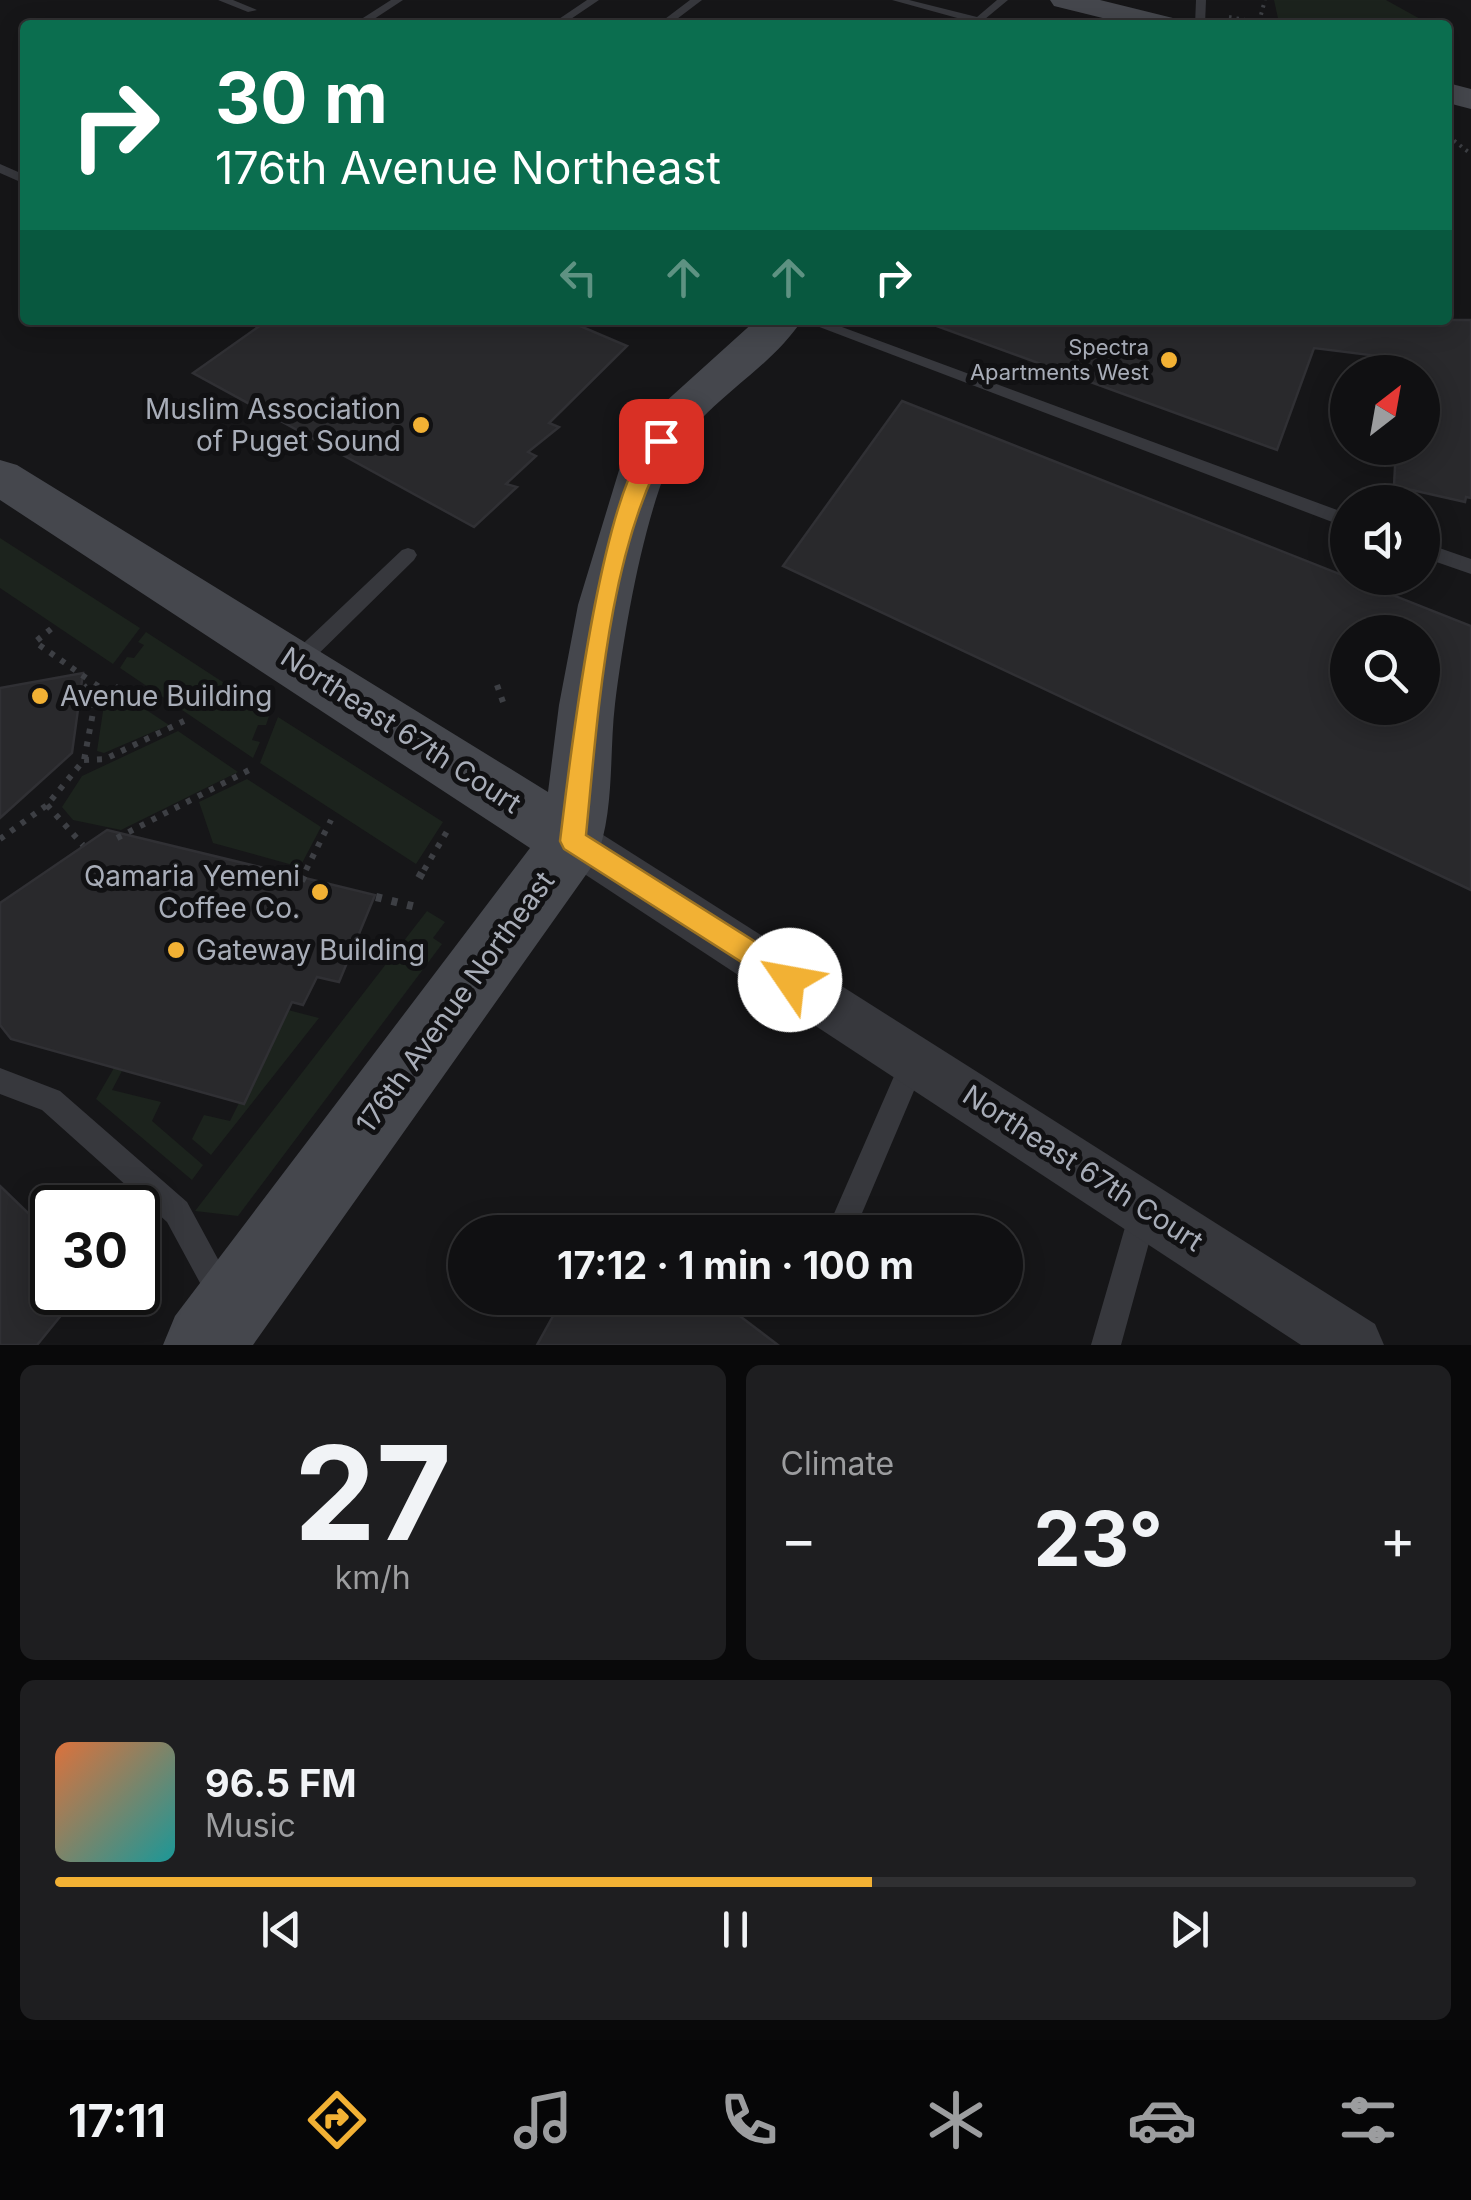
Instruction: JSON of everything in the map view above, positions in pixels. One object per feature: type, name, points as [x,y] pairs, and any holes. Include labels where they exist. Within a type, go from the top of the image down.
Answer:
[{"type":"street","points":[[1064,0],[1146,20]]},
{"type":"street","name":"176th Avenue Northeast","points":[[217,1327],[573,841],[604,605],[643,467],[680,416],[776,325]]},
{"type":"street","name":"Northeast 67th Court","points":[[0,478],[914,1058],[1354,1345]]},
{"type":"lane","points":[[223,0],[252,10]]},
{"type":"lane","points":[[365,20],[398,0]]},
{"type":"lane","points":[[563,20],[594,0]]},
{"type":"lane","points":[[669,20],[697,0]]},
{"type":"lane","points":[[897,0],[976,20]]},
{"type":"lane","points":[[981,20],[1003,0]]},
{"type":"lane","points":[[821,325],[1330,514]]},
{"type":"lane","points":[[296,663],[408,555]]},
{"type":"lane","points":[[1440,556],[1471,567]]},
{"type":"lane","points":[[847,1215],[914,1058]]},
{"type":"lane","points":[[0,1081],[51,1100],[177,1212],[217,1327]]},
{"type":"lane","points":[[1106,1345],[1144,1208]]},
{"type":"path","points":[[1231,18],[1240,20]]},
{"type":"path","points":[[51,629],[35,642],[110,694],[125,680]]},
{"type":"path","points":[[0,840],[47,805],[84,760],[96,697],[84,689],[92,682]]},
{"type":"path","points":[[497,685],[503,702]]},
{"type":"path","points":[[84,760],[105,759],[184,721]]},
{"type":"path","points":[[116,838],[253,768]]},
{"type":"path","points":[[47,805],[83,845]]},
{"type":"path","points":[[301,881],[331,820]]},
{"type":"path","points":[[419,878],[449,828]]},
{"type":"path","points":[[376,897],[420,908]]},
{"type":"shaded area","points":[[1274,0],[1386,0],[1422,20],[1278,20]]},
{"type":"shaded area","points":[[0,538],[140,628],[113,664],[0,588]]},
{"type":"shaded area","points":[[146,632],[270,713],[266,725],[258,725],[252,740],[260,742],[253,758],[120,668],[127,657],[134,658],[144,645],[138,642]]},
{"type":"shaded area","points":[[124,695],[169,725],[104,753],[97,751],[105,698]]},
{"type":"shaded area","points":[[278,717],[443,822],[416,864],[260,763]]},
{"type":"shaded area","points":[[178,731],[238,772],[121,830],[73,820],[62,807],[82,776]]},
{"type":"shaded area","points":[[247,779],[321,827],[300,867],[213,843],[199,802]]},
{"type":"shaded area","points":[[427,911],[445,922],[433,938],[442,944],[238,1216],[195,1211]]},
{"type":"shaded area","points":[[288,1010],[319,1018],[211,1155],[192,1139],[204,1115],[230,1121],[239,1103],[244,1103]]},
{"type":"shaded area","points":[[114,1068],[122,1071],[112,1090],[161,1102],[152,1121],[203,1165],[192,1180],[96,1099]]},
{"type":"building","name":"Spectra Apartments West","points":[[1452,320],[1471,320],[1471,498],[1466,497],[1465,502],[1440,496],[1440,485],[1394,485],[1395,465],[1440,465],[1440,355],[1370,355],[1314,348],[1277,450],[934,325],[1452,325]]},
{"type":"building","name":"Muslim Association of Puget Sound","points":[[261,325],[578,325],[627,346],[549,423],[559,427],[528,452],[536,456],[506,484],[517,487],[474,527],[193,373]]},
{"type":"building","points":[[902,401],[1330,570],[1330,595],[1393,595],[1471,626],[1471,890],[783,566]]},
{"type":"building","name":"Avenue Building","points":[[83,673],[72,753],[0,818],[0,688]]},
{"type":"building","name":"Gateway Building","points":[[107,830],[375,895],[339,982],[317,977],[303,1005],[292,1002],[244,1104],[11,1039],[0,1025],[0,903]]},
{"type":"building","points":[[0,1186],[30,1215],[30,1315],[61,1315],[37,1345],[0,1345]]},
{"type":"building","points":[[554,1315],[738,1315],[778,1345],[537,1345]]},
{"type":"place","name":"Spectra Apartments West","points":[[1169,360]]},
{"type":"place","name":"Muslim Association of Puget Sound","points":[[421,425]]},
{"type":"place","name":"Avenue Building","points":[[40,696]]},
{"type":"place","name":"Qamaria Yemeni Coffee Co.","points":[[320,892]]},
{"type":"place","name":"Gateway Building","points":[[176,950]]},
{"type":"route","points":[[661,441],[643,467],[604,605],[573,841],[790,980]]}]
